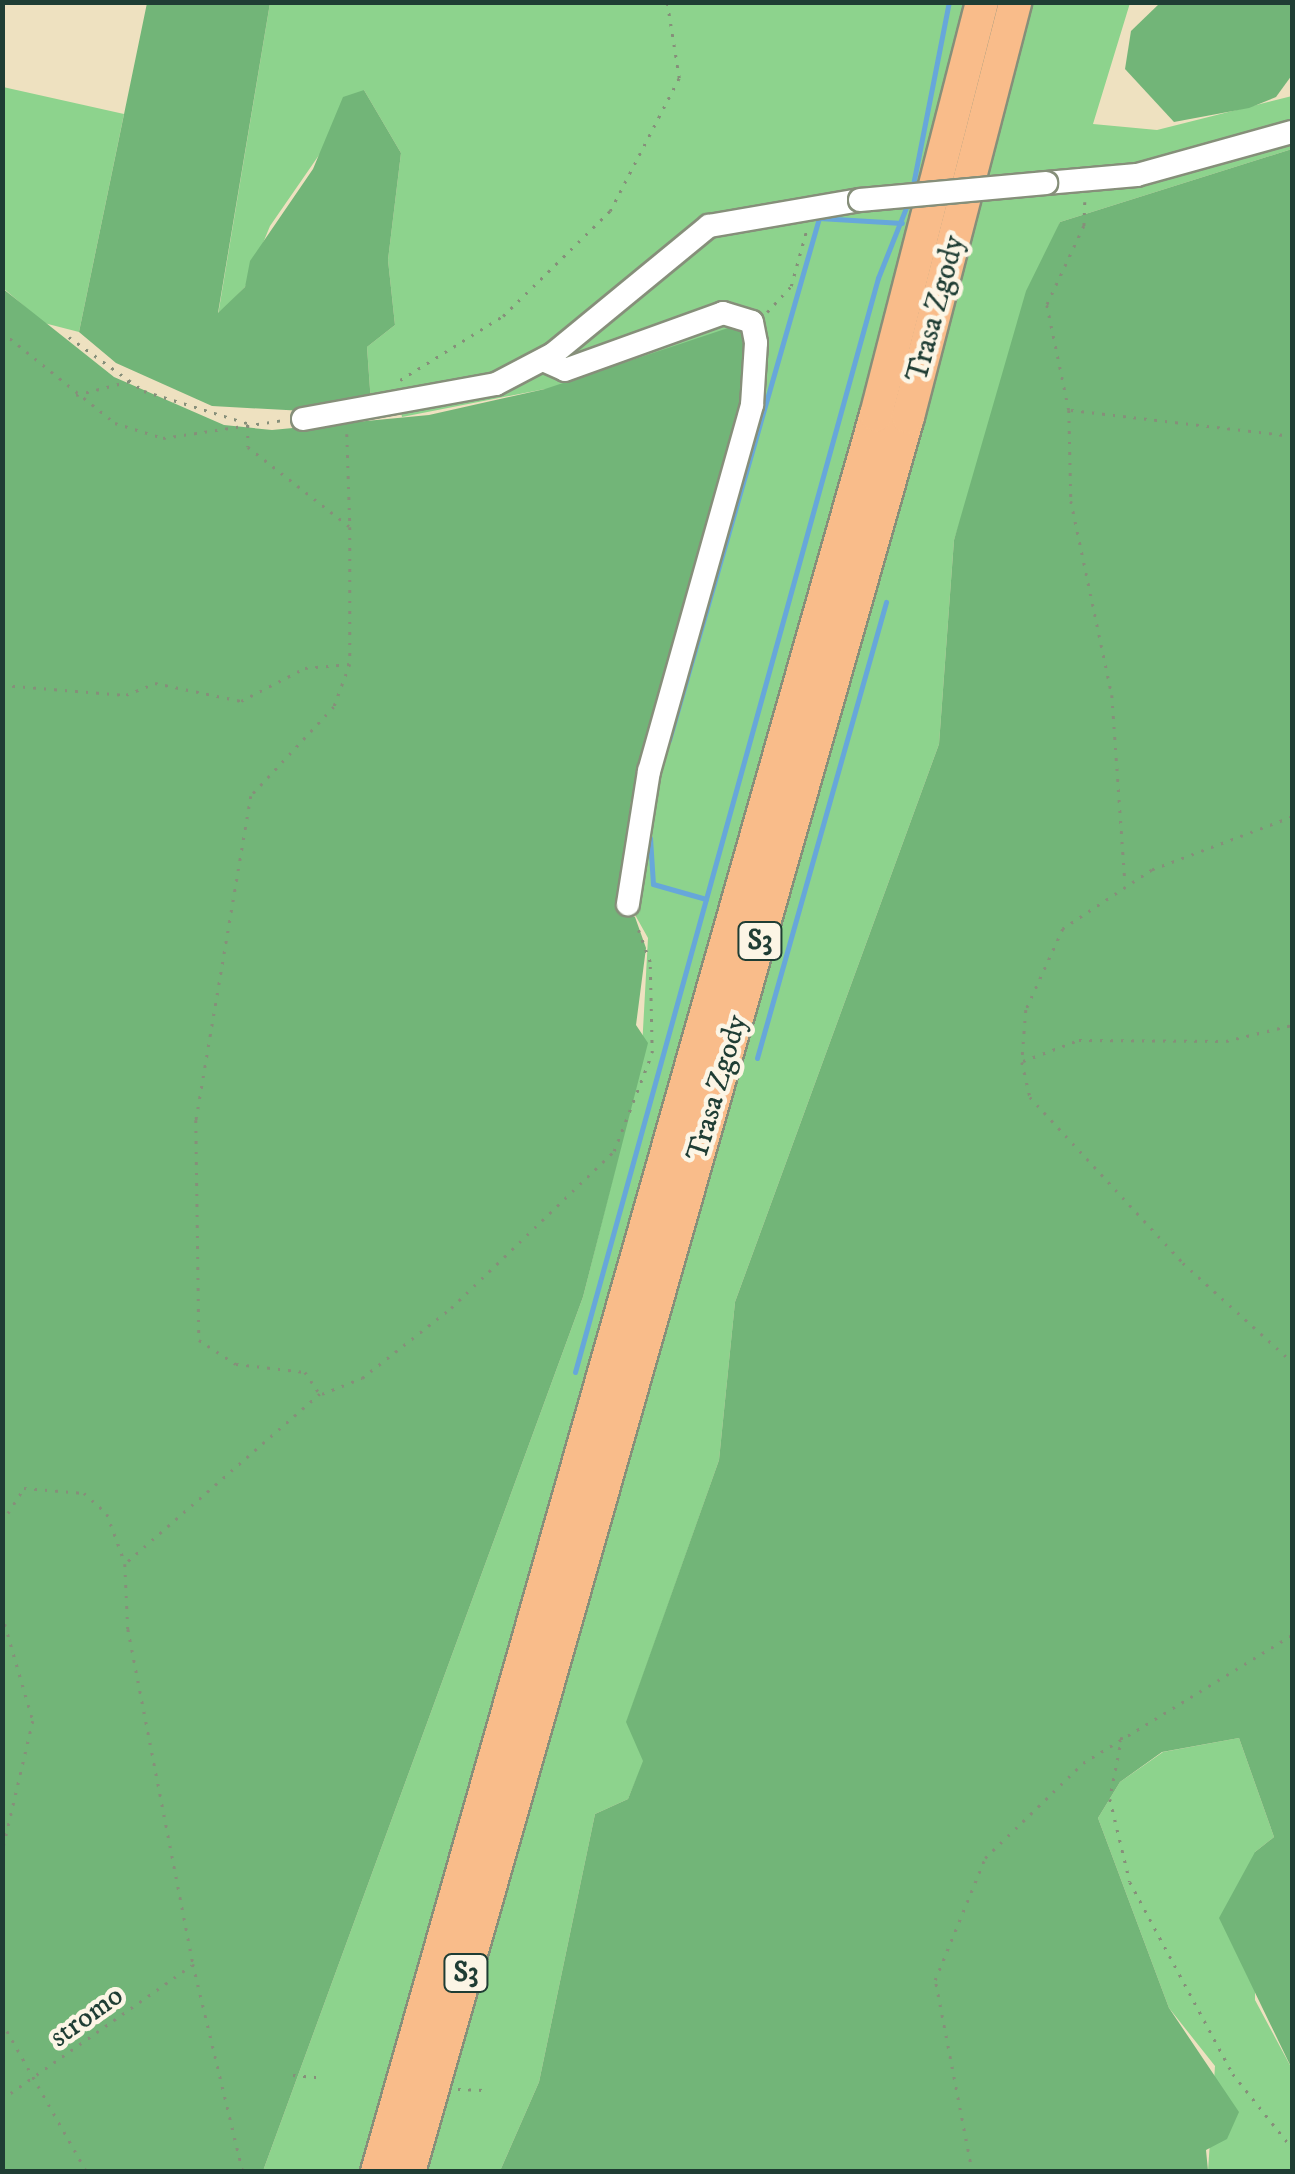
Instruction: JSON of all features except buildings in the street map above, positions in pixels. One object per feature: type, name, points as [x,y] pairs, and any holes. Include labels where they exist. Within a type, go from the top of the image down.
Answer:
[{"type":"highway","name":"Trasa Zgody","points":[[409,2172],[478,1874],[876,415],[982,2]]},
{"type":"highway","name":"Trasa Zgody","points":[[478,1874],[908,417],[1015,2]]},
{"type":"highway","name":"Trasa Zgody","points":[[377,2172],[435,2071]]},
{"type":"lane","points":[[303,419],[390,409],[496,384],[544,360],[693,234],[729,218],[860,200],[1087,179],[1292,132]]},
{"type":"lane","points":[[544,360],[565,370],[708,315],[752,322],[752,405],[649,771],[628,904]]},
{"type":"lane","points":[[435,2071],[450,1970],[478,1874]]},
{"type":"path","points":[[390,409],[400,380],[503,316],[610,211],[679,78],[667,2]]},
{"type":"path","points":[[1087,179],[1084,226],[1046,305],[1069,410],[1071,501],[1112,695],[1125,884]]},
{"type":"path","points":[[752,322],[791,286],[812,206]]},
{"type":"path","points":[[2,332],[74,395],[162,438],[215,436],[248,424],[303,419]]},
{"type":"path","points":[[69,336],[130,381],[248,424]]},
{"type":"path","points":[[74,395],[130,381]]},
{"type":"path","points":[[1069,410],[1292,436]]},
{"type":"path","points":[[320,1394],[305,1372],[236,1364],[198,1340],[196,1120],[251,796],[334,707],[350,664],[346,416]]},
{"type":"path","points":[[248,424],[248,447],[350,528]]},
{"type":"path","points":[[2,686],[126,695],[155,682],[241,701],[305,668],[350,664]]},
{"type":"path","points":[[1292,817],[1125,884],[1064,929],[1026,1010],[1022,1062],[1030,1096],[1183,1263],[1292,1362]]},
{"type":"path","points":[[125,1564],[320,1394],[362,1378],[451,1308],[614,1151],[652,1053],[647,946],[644,930],[626,920],[628,904]]},
{"type":"path","points":[[1022,1062],[1079,1040],[1226,1041],[1292,1024]]},
{"type":"path","points":[[2,1522],[24,1488],[84,1494],[108,1514],[125,1564],[128,1629],[193,1964],[243,2172]]},
{"type":"path","points":[[2,1614],[34,1721],[2,1853]]},
{"type":"path","points":[[972,2172],[935,1980],[1006,1829],[1123,1736],[1292,1636]]},
{"type":"path","points":[[1123,1736],[1110,1798],[1130,1882],[1233,2074],[1292,2148]]},
{"type":"path","name":"stromo","points":[[2,2099],[38,2078],[193,1964]]},
{"type":"path","points":[[2,2022],[38,2078],[88,2172]]},
{"type":"path","points":[[435,2071],[484,2090]]},
{"type":"path","points":[[294,2075],[318,2077]]},
{"type":"green space","points":[[147,3],[270,3],[218,313],[245,287],[250,261],[313,169],[343,97],[364,90],[401,153],[388,260],[395,325],[367,347],[371,403],[341,413],[212,406],[116,363],[79,332]]},
{"type":"green space","points":[[270,3],[1130,3],[1093,124],[1157,130],[1292,96],[1292,149],[1060,222],[954,540],[939,744],[735,1302],[719,1460],[627,1721],[644,1761],[628,1799],[595,1814],[539,2082],[500,2171],[263,2171],[583,1297],[641,1066],[648,938],[634,913],[616,912],[632,801],[673,652],[545,389],[402,417],[400,407],[371,403],[367,347],[395,325],[388,260],[401,153],[364,90],[270,226],[245,287],[218,315]]},
{"type":"green space","points":[[1160,3],[1292,3],[1292,75],[1276,97],[1249,108],[1174,122],[1125,69],[1131,31]]},
{"type":"green space","points":[[3,87],[124,114],[79,332],[44,323],[3,288]]},
{"type":"green space","points":[[1292,149],[1292,2069],[1219,1918],[1255,1852],[1274,1837],[1239,1738],[1162,1752],[1120,1782],[1098,1818],[1169,2008],[1239,2112],[1227,2139],[1206,2150],[1208,2171],[500,2171],[539,2082],[595,1814],[628,1799],[643,1761],[626,1722],[719,1460],[735,1302],[939,744],[954,540],[1026,291],[1060,222]]},
{"type":"green space","points":[[2,288],[114,377],[224,425],[272,430],[429,415],[545,389],[740,324],[749,386],[631,801],[616,910],[635,917],[646,948],[636,1025],[648,1043],[583,1297],[263,2171],[3,2171]]},
{"type":"green space","points":[[1239,1738],[1274,1837],[1255,1852],[1255,2000],[1292,2069],[1292,2171],[1208,2171],[1215,2066],[1169,2008],[1098,1818],[1120,1782],[1163,1752]]},
{"type":"waterway","points":[[912,190],[949,2]]},
{"type":"waterway","points":[[575,1372],[878,278],[907,205]]},
{"type":"waterway","points":[[669,740],[819,218],[902,223]]},
{"type":"waterway","points":[[757,1058],[886,602]]},
{"type":"waterway","points":[[650,838],[653,884],[706,899]]}]
